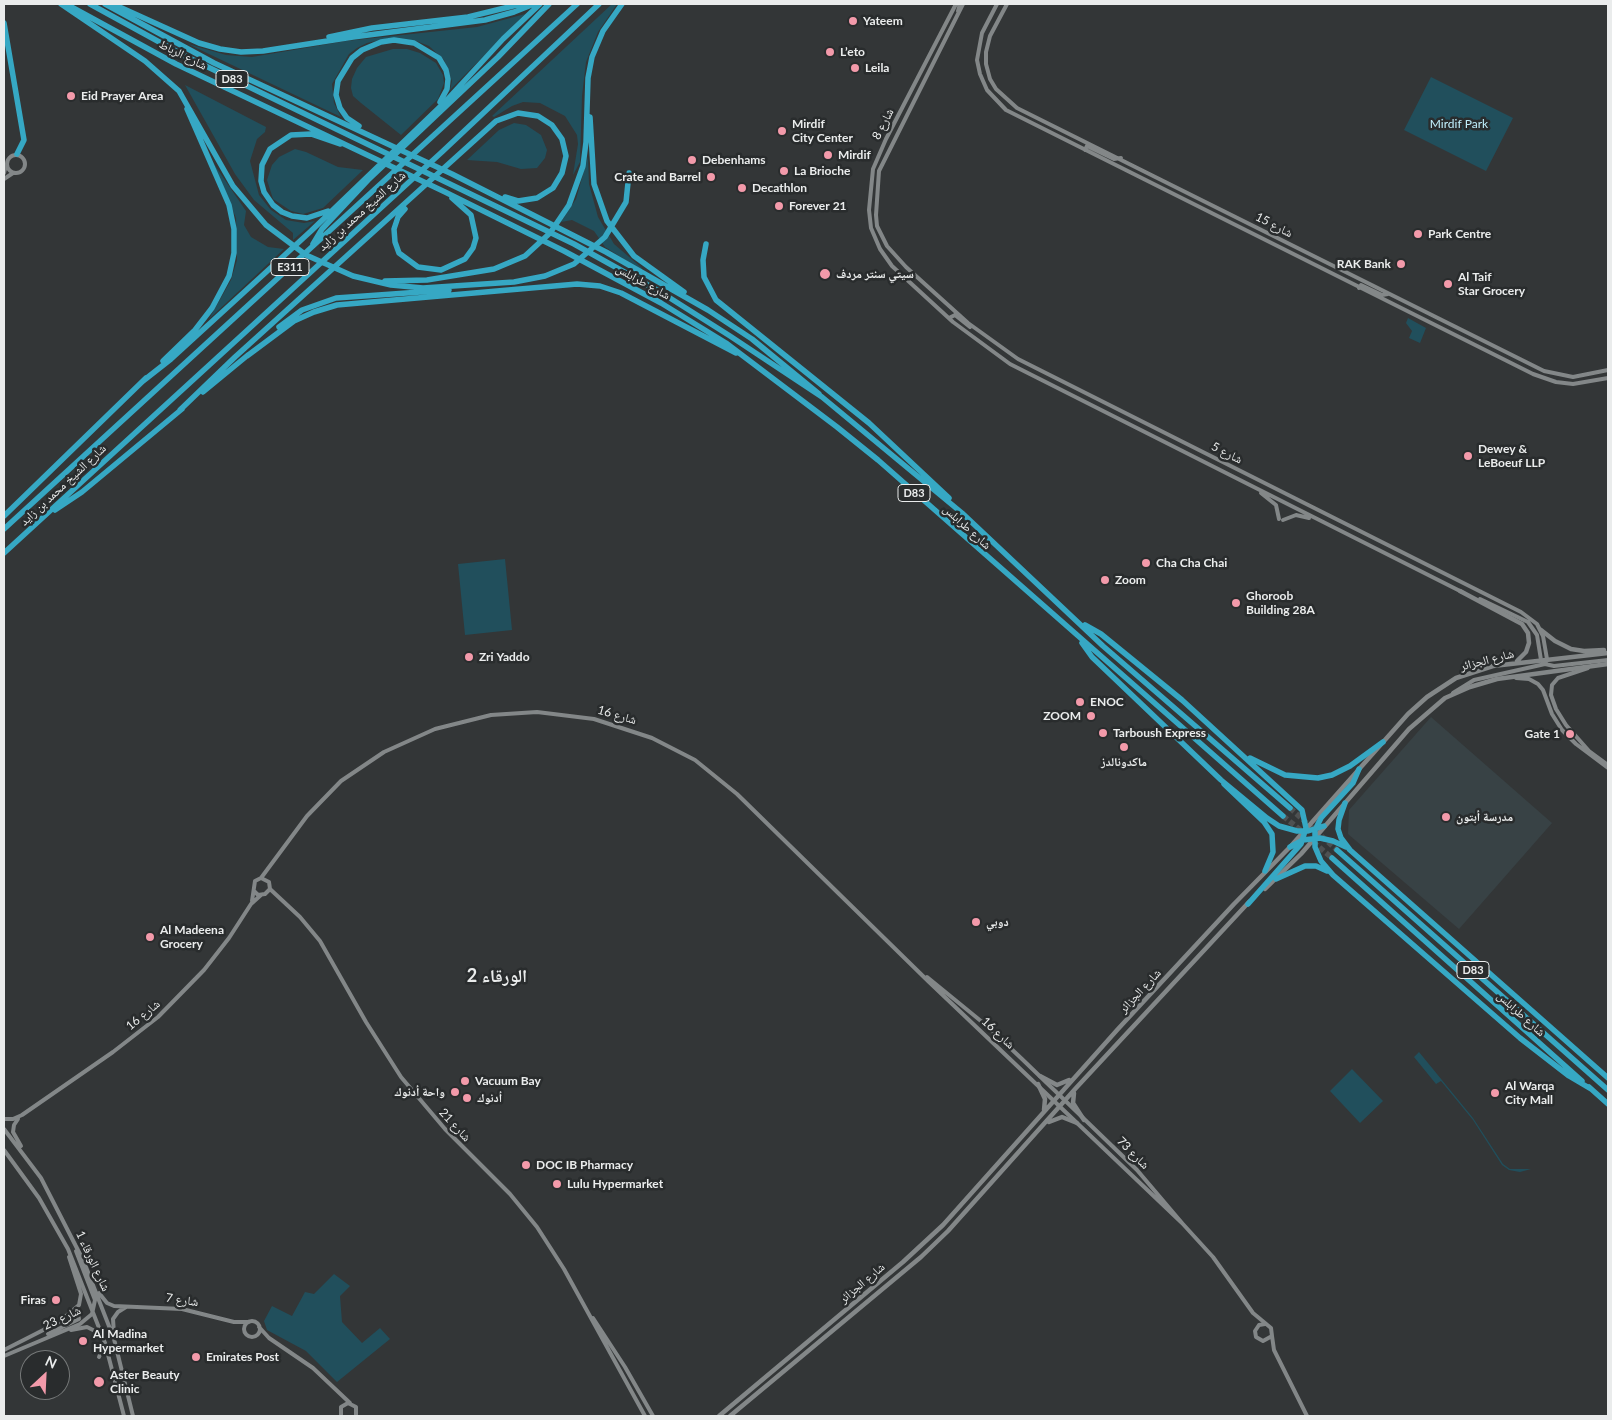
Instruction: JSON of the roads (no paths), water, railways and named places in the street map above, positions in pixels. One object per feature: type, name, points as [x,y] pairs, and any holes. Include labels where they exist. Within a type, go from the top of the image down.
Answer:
[{"type":"highway","points":[[61,4],[145,61],[178,92],[237,191],[253,212],[276,234],[312,258],[353,276],[412,288],[496,284]]},
{"type":"highway","name":"شارع الرباط","points":[[66,4],[176,64],[445,192]]},
{"type":"highway","name":"شارع الرباط","points":[[90,4],[183,55],[448,184]]},
{"type":"highway","points":[[106,4],[214,63],[452,174],[575,235],[708,310]]},
{"type":"highway","points":[[112,4],[187,39],[220,50],[252,52],[465,23],[504,15],[534,4]]},
{"type":"highway","points":[[293,47],[347,32],[468,17],[520,4]]},
{"type":"highway","points":[[143,381],[171,359],[311,231],[540,4]]},
{"type":"highway","points":[[312,247],[322,229],[368,180],[519,36],[549,4]]},
{"type":"highway","name":"شارع الشيخ محمد بن زايد","points":[[4,529],[576,4]]},
{"type":"highway","name":"شارع الشيخ محمد بن زايد","points":[[4,553],[599,4]]},
{"type":"highway","points":[[370,280],[427,280],[487,271],[514,262],[535,248],[560,221],[577,188],[585,155],[589,73],[597,44],[622,4]]},
{"type":"highway","points":[[4,23],[24,140],[17,154]]},
{"type":"highway","points":[[389,144],[350,120],[338,104],[337,86],[339,77],[347,64],[362,50],[381,42],[401,40],[421,46],[436,55],[446,70],[448,84],[444,96],[431,114]]},
{"type":"highway","points":[[4,516],[195,330],[212,308],[229,276],[234,252],[234,229],[229,205],[178,92]]},
{"type":"highway","points":[[588,98],[594,184],[607,221],[622,243],[640,262],[774,355],[822,397]]},
{"type":"highway","points":[[180,410],[235,357],[481,135],[504,117],[518,113],[532,114],[548,121],[556,129],[564,145],[565,162],[560,178],[548,192],[537,198],[518,201],[484,190]]},
{"type":"highway","points":[[344,143],[336,143],[306,133],[282,139],[270,148],[263,161],[262,186],[277,209],[292,216],[307,218],[327,211],[358,184]]},
{"type":"highway","points":[[49,512],[82,492],[247,356],[291,317],[324,301],[349,296],[408,294],[496,284],[546,276],[574,264],[605,237],[617,220],[626,202],[628,173]]},
{"type":"highway","name":"شارع طرابلس","points":[[448,184],[574,244],[703,318],[822,397],[962,513],[1192,725],[1290,808]]},
{"type":"highway","points":[[413,198],[397,221],[394,234],[396,246],[402,256],[413,265],[427,270],[441,270],[465,258],[473,248],[476,234],[474,219],[469,212],[445,192]]},
{"type":"highway","name":"شارع طرابلس","points":[[445,192],[564,251],[678,313],[726,343],[811,406],[878,460],[1283,816]]},
{"type":"highway","points":[[706,244],[703,260],[704,278],[716,300],[869,423],[925,474],[962,513]]},
{"type":"highway","points":[[247,356],[300,318],[337,305],[577,284],[600,286],[621,293],[741,355]]},
{"type":"highway","points":[[1079,622],[1101,634],[1152,674],[1300,807],[1306,819],[1303,840],[1248,904]]},
{"type":"highway","points":[[1080,639],[1092,657],[1222,780],[1275,824],[1292,830],[1315,830],[1324,826]]},
{"type":"highway","points":[[1240,752],[1275,772],[1311,779],[1332,775],[1345,769],[1383,742]]},
{"type":"highway","points":[[1359,770],[1353,783],[1321,818],[1315,830],[1314,838],[1319,858],[1333,875],[1520,1038],[1569,1076],[1591,1089]]},
{"type":"highway","points":[[1222,780],[1230,791],[1264,822],[1272,834],[1273,852],[1265,871]]},
{"type":"highway","points":[[1345,803],[1338,829],[1350,850],[1608,1078]]},
{"type":"highway","points":[[1290,847],[1303,840],[1314,838],[1328,839],[1350,850]]},
{"type":"highway","name":"شارع طرابلس","points":[[1337,850],[1608,1090]]},
{"type":"highway","name":"شارع طرابلس","points":[[1332,858],[1608,1104]]},
{"type":"highway","points":[[1276,879],[1306,866],[1320,867],[1333,875]]},
{"type":"main road","points":[[1460,591],[1518,620],[1526,628],[1529,638],[1528,648],[1524,655],[1514,663]]},
{"type":"main road","points":[[1541,630],[1555,642],[1571,649],[1608,651]]},
{"type":"main road","name":"شارع الجزائر","points":[[718,1416],[925,1242],[965,1202],[1074,1077],[1265,871],[1290,847],[1417,705],[1446,684],[1479,670],[1514,663],[1540,660],[1546,662],[1608,651]]},
{"type":"main road","name":"شارع الجزائر","points":[[730,1416],[930,1248],[960,1218],[1076,1088],[1248,904],[1276,879],[1416,722],[1431,708],[1453,693],[1479,684],[1608,664]]},
{"type":"main road","points":[[1040,1076],[1057,1085],[1074,1077]]},
{"type":"main road","points":[[1038,1084],[1045,1099],[1042,1114]]},
{"type":"main road","points":[[1076,1088],[1073,1103],[1084,1120]]},
{"type":"main road","points":[[1045,1124],[1062,1117],[1077,1123]]},
{"type":"street","name":"شارع 8","points":[[888,260],[873,236],[870,222],[869,204],[873,169],[886,139],[956,4]]},
{"type":"street","name":"شارع 8","points":[[894,255],[883,240],[876,220],[879,171],[962,4]]},
{"type":"street","name":"شارع 15","points":[[997,4],[982,33],[977,60],[982,80],[990,94],[1001,107],[1533,374],[1556,382],[1581,383],[1608,378]]},
{"type":"street","name":"شارع 15","points":[[1007,4],[992,31],[986,52],[986,64],[990,79],[1004,98],[1017,108],[1121,158],[1544,371],[1560,376],[1580,377],[1608,370]]},
{"type":"street","points":[[1085,150],[1087,146],[1114,159],[1121,158]]},
{"type":"street","points":[[4,173],[8,158],[17,154],[24,159],[25,165],[20,172],[4,179]]},
{"type":"street","points":[[6,165],[14,173]]},
{"type":"street","name":"شارع 5","points":[[894,255],[972,327],[1018,359],[1521,612],[1531,618],[1541,630]]},
{"type":"street","name":"شارع 5","points":[[888,260],[949,318],[1010,364],[1460,591],[1528,622],[1537,635],[1540,660]]},
{"type":"street","points":[[1359,288],[1361,285],[1382,295],[1388,294]]},
{"type":"street","points":[[949,318],[955,316],[966,325],[972,327]]},
{"type":"street","points":[[1485,350],[1504,358],[1507,353]]},
{"type":"street","points":[[1260,491],[1276,505],[1281,519],[1296,514],[1320,521]]},
{"type":"street","points":[[1541,630],[1546,662]]},
{"type":"street","points":[[1453,693],[1474,680],[1546,662],[1554,666],[1608,660]]},
{"type":"street","points":[[1588,668],[1560,676],[1551,688],[1552,699],[1559,715],[1576,736],[1589,751],[1608,767]]},
{"type":"street","points":[[1511,678],[1528,679],[1538,684],[1543,690],[1555,720],[1572,740],[1608,767]]},
{"type":"street","name":"شارع 16","points":[[262,878],[272,867],[297,828],[328,794],[362,766],[400,743],[451,723],[491,715],[537,712],[575,715],[636,731],[681,752],[708,770],[736,794],[1060,1107]]},
{"type":"street","points":[[1572,740],[1576,736]]},
{"type":"street","name":"شارع 16","points":[[269,882],[272,867]]},
{"type":"street","points":[[262,878],[269,882],[270,889],[263,895],[254,891],[254,881],[262,878]]},
{"type":"street","name":"شارع 21","points":[[270,889],[279,900],[300,917],[320,941],[366,1022],[401,1078],[445,1129],[529,1216],[557,1257],[645,1416]]},
{"type":"street","name":"شارع 16","points":[[251,904],[254,891]]},
{"type":"street","name":"شارع 16","points":[[4,1119],[13,1119],[22,1115],[113,1052],[158,1017],[217,955],[251,904],[263,895]]},
{"type":"street","name":"شارع 21","points":[[263,895],[279,900]]},
{"type":"street","name":"شارع 16","points":[[922,974],[987,1026],[1040,1076],[1064,1102]]},
{"type":"street","name":"شارع 73","points":[[1064,1102],[1137,1170],[1227,1275],[1253,1313],[1265,1324]]},
{"type":"street","name":"شارع 73","points":[[1060,1107],[1182,1223]]},
{"type":"street","points":[[22,1115],[15,1124],[13,1132],[26,1156]]},
{"type":"street","name":"شارع الورقاء 1","points":[[4,1129],[26,1156],[56,1204],[96,1289],[114,1339],[133,1416]]},
{"type":"street","name":"شارع الورقاء 1","points":[[4,1151],[39,1198],[68,1250],[105,1344],[124,1416]]},
{"type":"street","name":"شارع 23","points":[[4,1356],[83,1322],[93,1312],[95,1300],[76,1249]]},
{"type":"street","name":"شارع 23","points":[[4,1350],[53,1326],[77,1307],[81,1299],[68,1250]]},
{"type":"street","name":"شارع 7","points":[[96,1289],[109,1304],[126,1307],[182,1309],[234,1322],[248,1322]]},
{"type":"street","points":[[114,1339],[113,1319],[118,1312],[126,1307]]},
{"type":"street","name":"شارع 21","points":[[586,1310],[630,1374],[653,1416]]},
{"type":"street","points":[[38,1340],[78,1321],[79,1315],[74,1313],[65,1321],[53,1326]]},
{"type":"street","name":"شارع 73","points":[[1253,1313],[1256,1329]]},
{"type":"street","points":[[234,1322],[250,1337],[269,1338]]},
{"type":"street","points":[[244,1332],[244,1326],[248,1322],[255,1322],[269,1338],[306,1363],[356,1407],[357,1415]]},
{"type":"street","points":[[1274,1350],[1265,1341],[1258,1339],[1256,1329],[1265,1324],[1271,1328],[1274,1350],[1307,1416]]},
{"type":"street","points":[[64,1330],[87,1327],[101,1334]]},
{"type":"street","points":[[254,1337],[259,1333],[259,1327]]},
{"type":"street","points":[[1265,1341],[1272,1336]]},
{"type":"street","points":[[99,1357],[105,1344]]},
{"type":"street","points":[[616,1362],[620,1363],[630,1374]]},
{"type":"street","points":[[338,1393],[341,1416]]},
{"type":"street","points":[[341,1407],[350,1403]]},
{"type":"tunnel","points":[[1290,808],[1337,850]]},
{"type":"tunnel","points":[[1283,816],[1303,832]]},
{"type":"tunnel","points":[[1313,842],[1332,858]]},
{"type":"place","name":"Yateem","points":[[853,21]]},
{"type":"place","name":"L’eto","points":[[830,52]]},
{"type":"place","name":"Leila","points":[[855,68]]},
{"type":"place","name":"Eid Prayer Area","points":[[71,96]]},
{"type":"place","name":"Mirdif City Center","points":[[782,131]]},
{"type":"place","name":"Mirdif","points":[[828,155]]},
{"type":"place","name":"Debenhams","points":[[692,160]]},
{"type":"place","name":"La Brioche","points":[[784,171]]},
{"type":"place","name":"Crate and Barrel","points":[[711,177]]},
{"type":"place","name":"Decathlon","points":[[742,188]]},
{"type":"place","name":"Forever 21","points":[[779,206]]},
{"type":"place","name":"Park Centre","points":[[1418,234]]},
{"type":"place","name":"RAK Bank","points":[[1401,264]]},
{"type":"place","name":"سيتي سنتر مردف","points":[[825,274]]},
{"type":"place","name":"Al Taif Star Grocery","points":[[1448,284]]},
{"type":"place","name":"Dewey & LeBoeuf LLP","points":[[1468,456]]},
{"type":"place","name":"Cha Cha Chai","points":[[1146,563]]},
{"type":"place","name":"Zoom","points":[[1105,580]]},
{"type":"place","name":"Ghoroob Building 28A","points":[[1236,603]]},
{"type":"place","name":"Zri Yaddo","points":[[469,657]]},
{"type":"place","name":"ENOC","points":[[1080,702]]},
{"type":"place","name":"ZOOM","points":[[1091,716]]},
{"type":"place","name":"Tarboush Express","points":[[1103,733]]},
{"type":"place","name":"Gate 1","points":[[1570,734]]},
{"type":"place","name":"ماكدونالدز","points":[[1124,747]]},
{"type":"place","name":"مدرسة أبتون","points":[[1446,817]]},
{"type":"place","name":"دوبي","points":[[976,922]]},
{"type":"place","name":"Al Madeena Grocery","points":[[150,937]]},
{"type":"place","name":"Vacuum Bay","points":[[465,1081]]},
{"type":"place","name":"واحة أدنوك","points":[[455,1092]]},
{"type":"place","name":"Al Warqa City Mall","points":[[1495,1093]]},
{"type":"place","name":"أدنوك","points":[[467,1098]]},
{"type":"place","name":"DOC IB Pharmacy","points":[[526,1165]]},
{"type":"place","name":"Lulu Hypermarket","points":[[557,1184]]},
{"type":"place","name":"Firas","points":[[56,1300]]},
{"type":"place","name":"Al Madina Hypermarket","points":[[83,1341]]},
{"type":"place","name":"Emirates Post","points":[[196,1357]]},
{"type":"place","name":"Aster Beauty Clinic","points":[[99,1382]]},
{"type":"district","name":"الورقاء 2","points":[[497,976]]},
{"type":"park label","name":"Mirdif Park","points":[[1459,124]]}]
